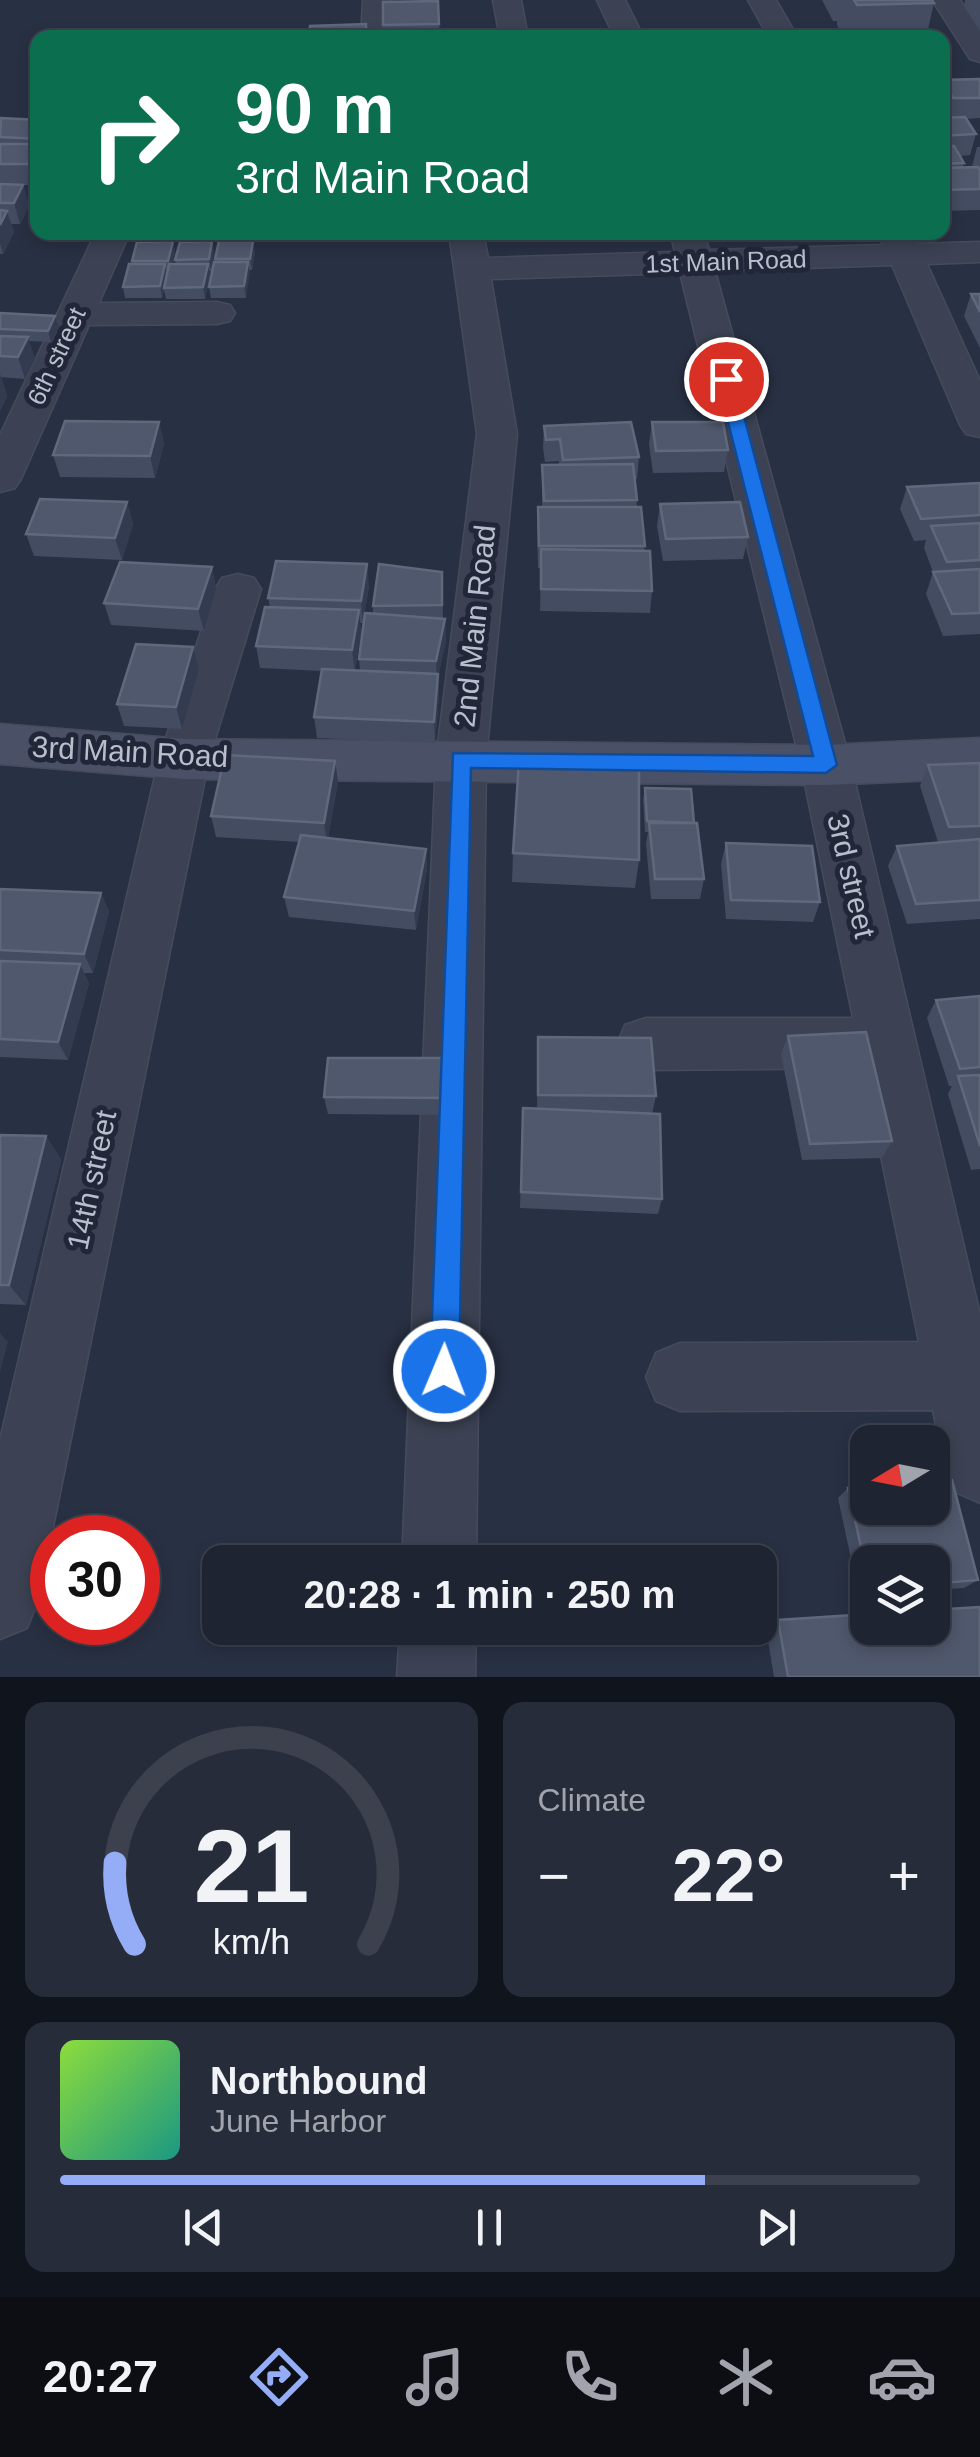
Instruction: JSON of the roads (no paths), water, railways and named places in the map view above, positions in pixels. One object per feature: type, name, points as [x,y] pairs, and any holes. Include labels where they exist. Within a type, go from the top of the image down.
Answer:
[{"type":"street","points":[[375,30],[376,0]]},
{"type":"street","points":[[507,0],[513,30]]},
{"type":"street","points":[[611,0],[626,30]]},
{"type":"street","points":[[762,0],[779,30]]},
{"type":"street","points":[[946,0],[980,53]]},
{"type":"street","name":"6th street","points":[[0,479],[109,240]]},
{"type":"street","points":[[901,243],[980,425]]},
{"type":"street","name":"1st Main Road","points":[[469,251],[901,243],[980,252]]},
{"type":"street","name":"3rd street","points":[[692,248],[826,765],[974,1429]]},
{"type":"street","name":"2nd Main Road","points":[[440,1545],[461,759],[496,434],[469,251]]},
{"type":"street","points":[[75,314],[217,313]]},
{"type":"street","name":"14th street","points":[[0,1601],[184,758],[238,589]]},
{"type":"street","name":"3rd Main Road","points":[[0,744],[184,758],[826,765],[980,758]]},
{"type":"street","points":[[646,1044],[888,1044]]},
{"type":"street","points":[[680,1376],[974,1429]]},
{"type":"street","points":[[436,1677],[437,1645]]}]
